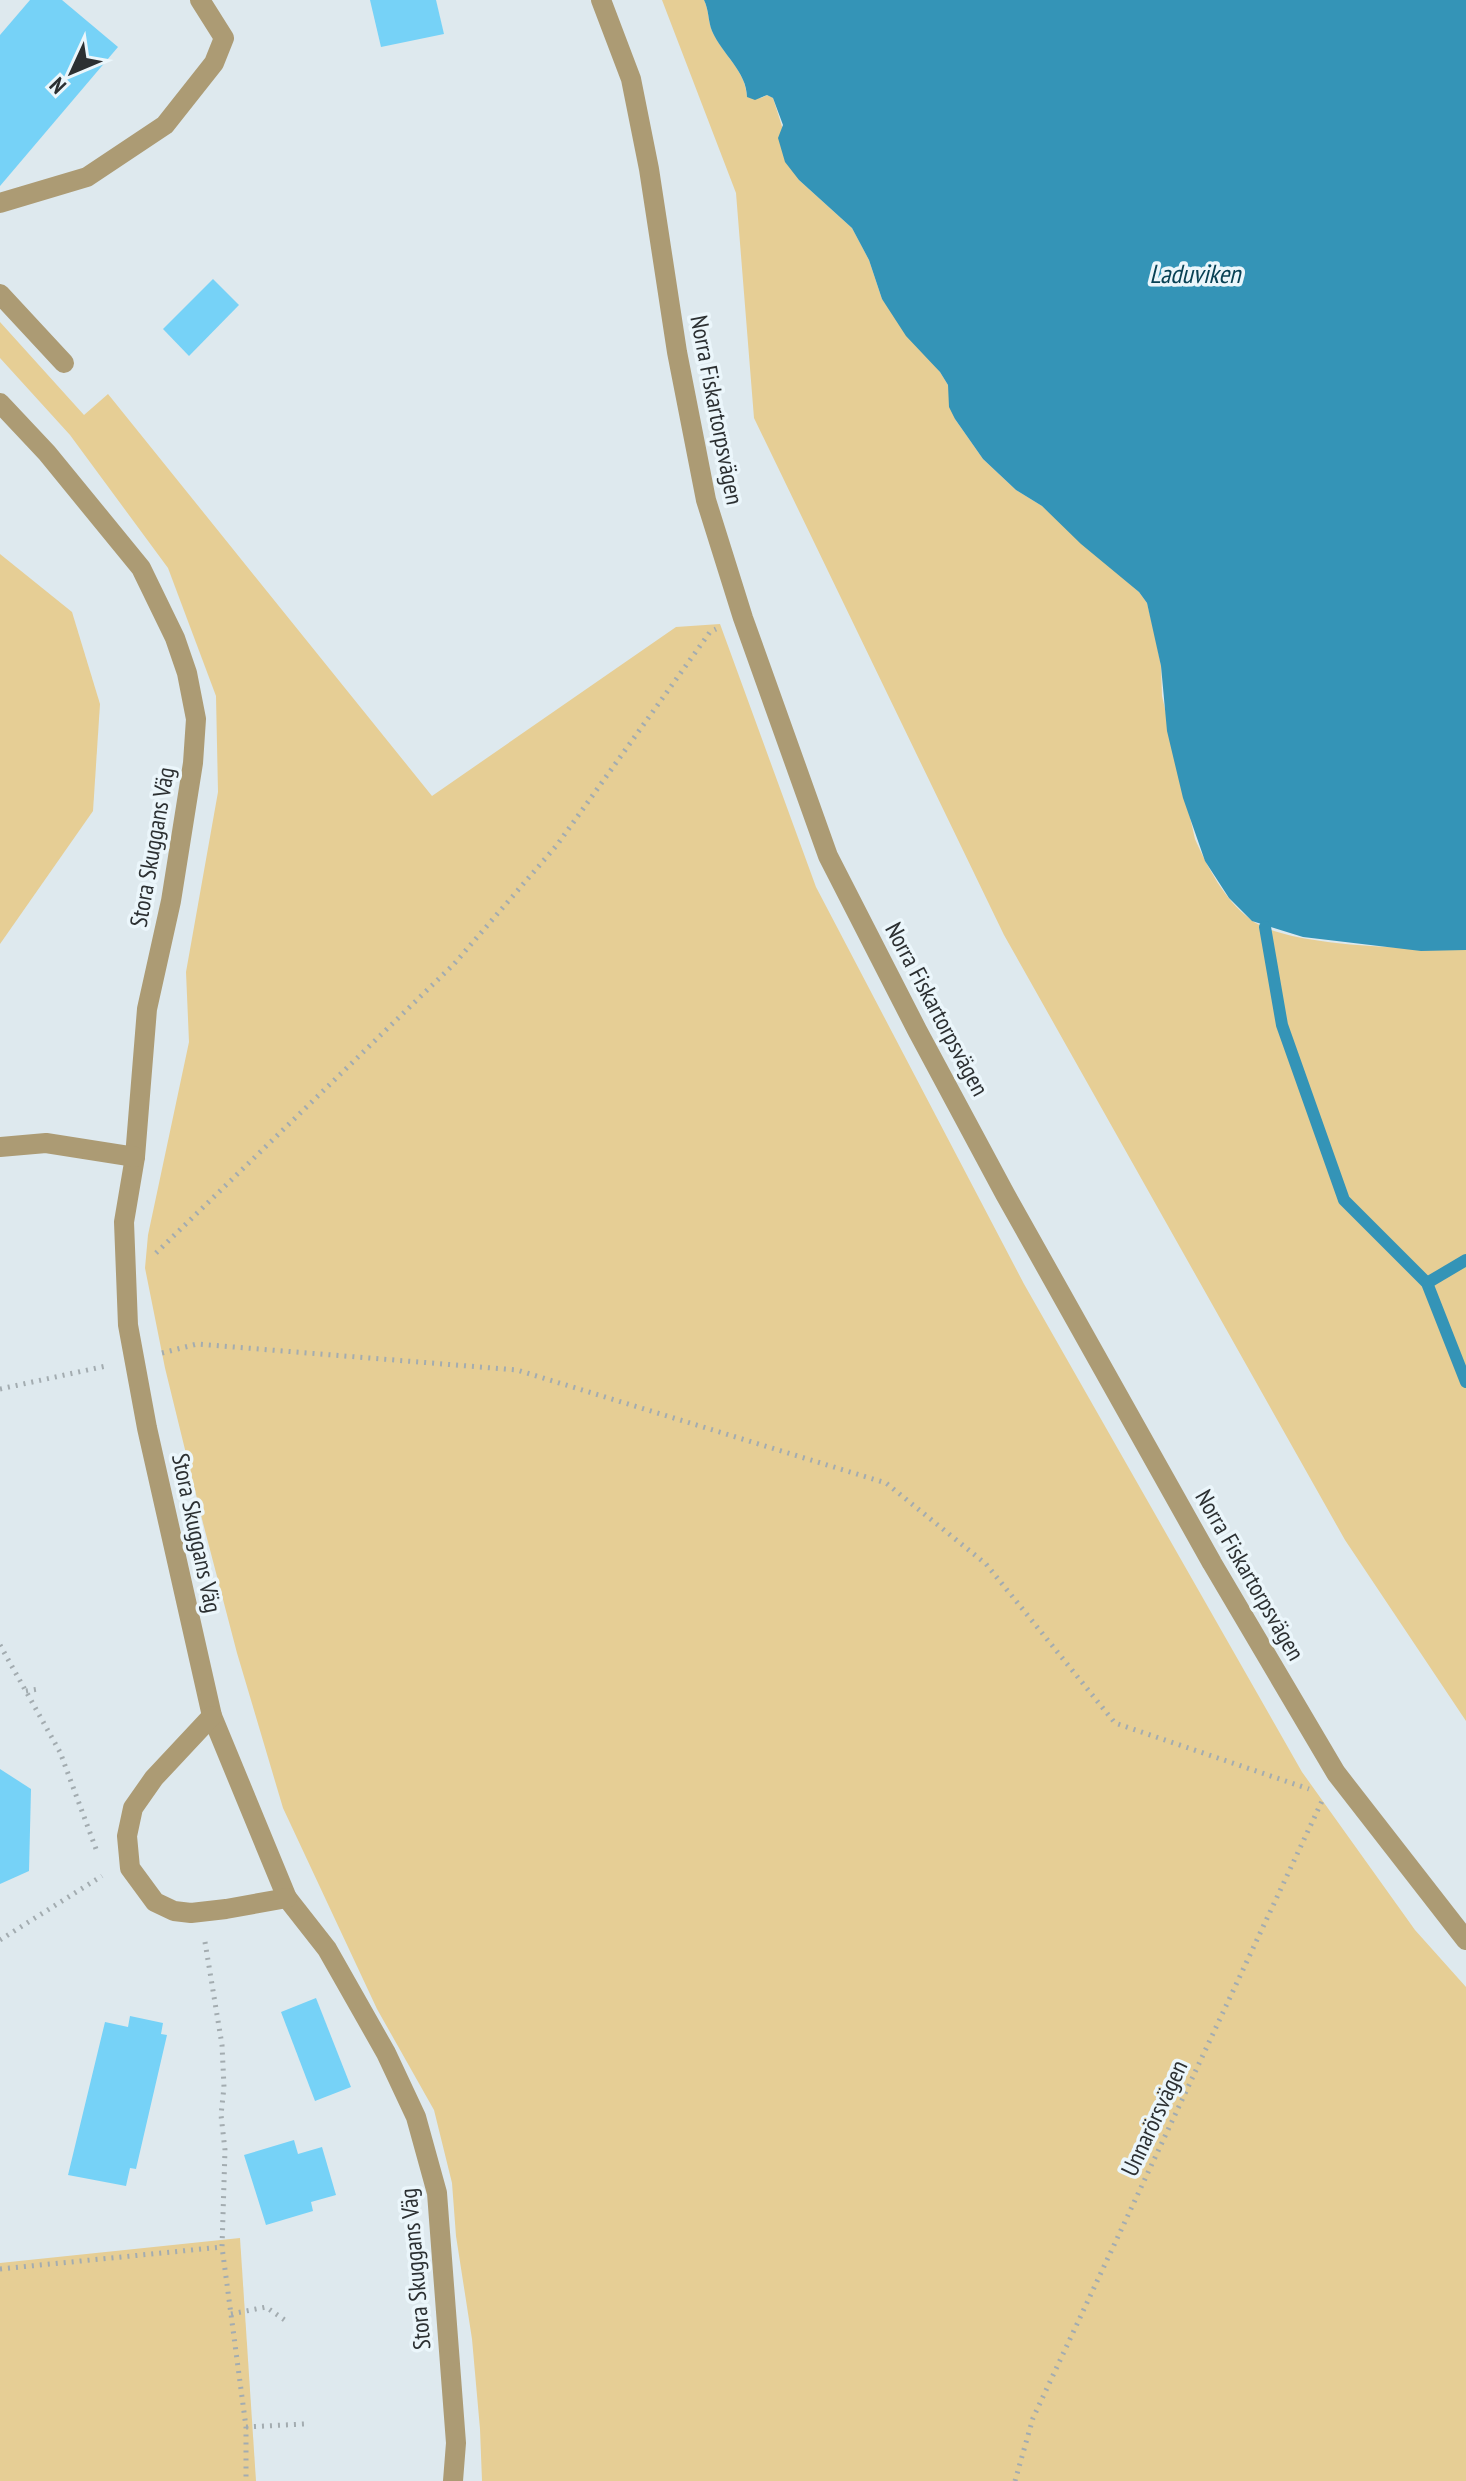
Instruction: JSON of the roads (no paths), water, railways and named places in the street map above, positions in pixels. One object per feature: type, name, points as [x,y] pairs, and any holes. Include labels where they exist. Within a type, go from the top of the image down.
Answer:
[{"type":"street","points":[[0,203],[87,177],[165,125],[214,63],[224,38],[200,0]]},
{"type":"street","name":"Norra Fiskartorpsvägen","points":[[601,0],[631,79],[649,169],[677,352],[706,500],[743,618],[828,856],[917,1030],[1212,1563],[1336,1773],[1466,1940]]},
{"type":"street","points":[[0,294],[64,363]]},
{"type":"street","name":"Stora Skuggans Väg","points":[[0,403],[47,453],[141,568],[175,638],[187,673],[196,719],[193,763],[182,837],[147,1009],[135,1157],[124,1222],[128,1325],[212,1716],[287,1898],[327,1949],[386,2053],[416,2117],[437,2193],[456,2443],[453,2481]]},
{"type":"street","points":[[0,1147],[46,1143],[135,1157]]},
{"type":"street","points":[[212,1716],[154,1778],[133,1808],[127,1836],[130,1868],[155,1902],[174,1911],[203,1912],[287,1898]]},
{"type":"water","name":"Laduviken","points":[[704,0],[1466,0],[1466,950],[1421,951],[1303,937],[1252,921],[1229,898],[1205,861],[1183,798],[1167,731],[1161,666],[1147,603],[1139,592],[1081,544],[1042,506],[1016,490],[983,459],[949,407],[948,385],[940,372],[906,336],[882,299],[869,260],[852,228],[799,180],[785,162],[778,138],[783,125],[773,98],[767,95],[755,100],[747,97],[739,71],[712,31]]},
{"type":"waterway","points":[[1265,927],[1282,1025],[1344,1200],[1427,1283],[1466,1382]]},
{"type":"waterway","points":[[1427,1283],[1466,1260]]}]
